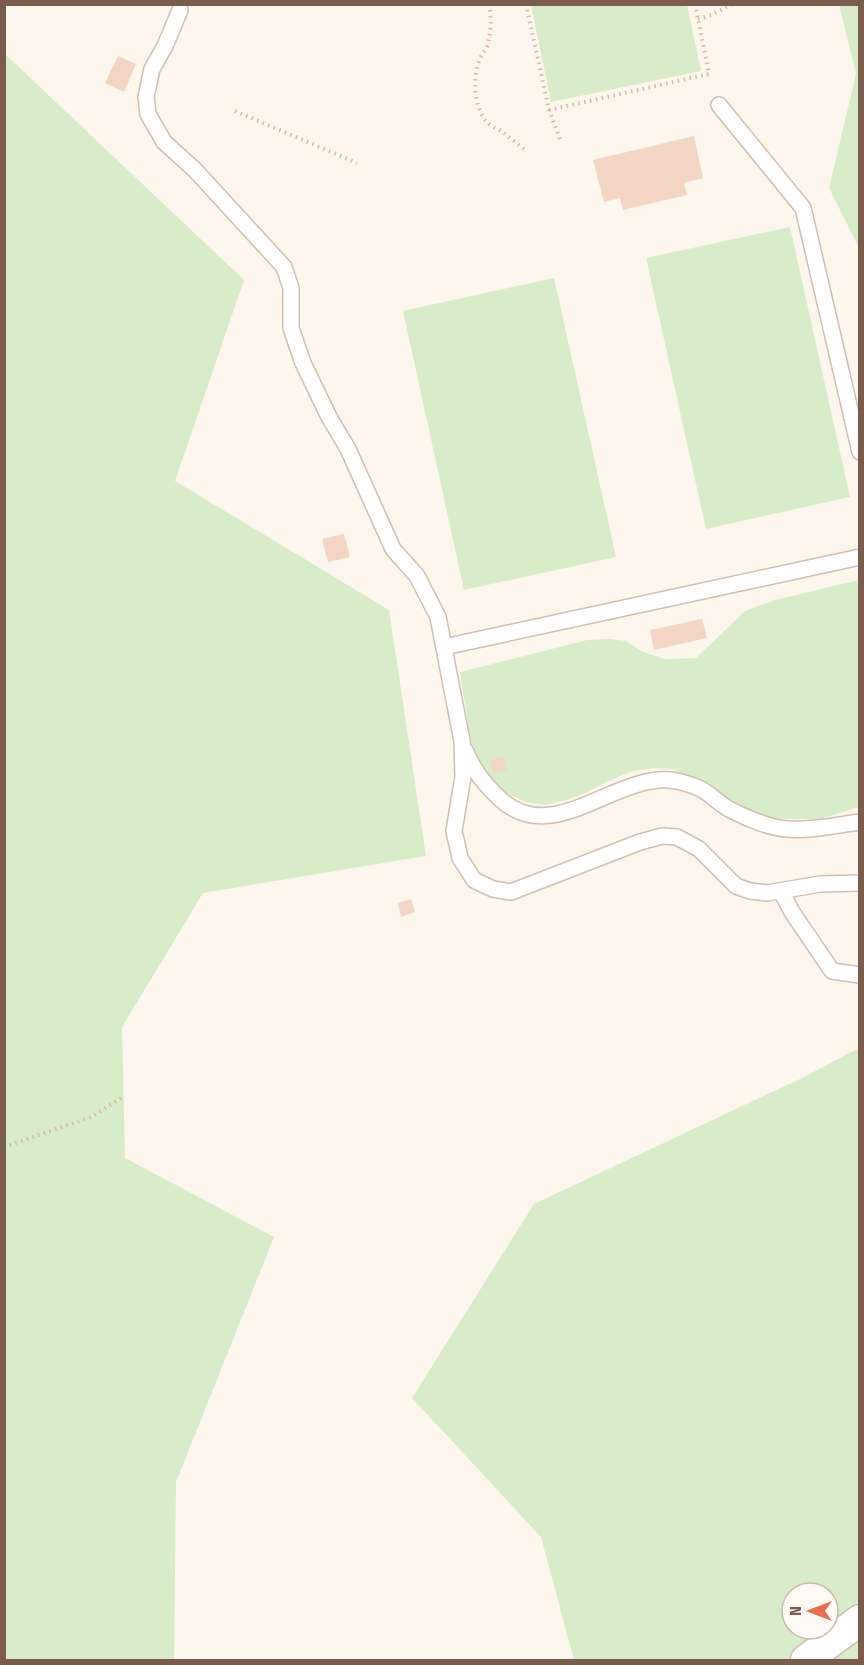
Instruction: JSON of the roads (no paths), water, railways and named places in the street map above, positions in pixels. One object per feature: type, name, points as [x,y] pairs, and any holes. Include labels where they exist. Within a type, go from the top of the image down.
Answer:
[{"type":"street","points":[[806,1660],[860,1620]]},
{"type":"lane","points":[[180,10],[165,46],[152,69],[146,97],[148,114],[164,142],[195,170],[284,267],[291,288],[291,328],[303,363],[329,417],[348,449],[393,549],[417,576],[438,617],[462,741],[470,762],[488,788],[505,804],[527,815],[548,817],[647,781],[671,780],[700,789],[729,810],[757,822],[785,829],[817,828],[860,822]]},
{"type":"lane","points":[[719,105],[803,208],[860,452]]},
{"type":"lane","points":[[444,647],[860,557]]},
{"type":"lane","points":[[462,741],[462,777],[454,831],[460,858],[474,880],[493,889],[511,892],[640,842],[662,836],[677,837],[699,849],[736,886],[750,891],[767,893],[820,884],[860,883]]},
{"type":"lane","points":[[781,891],[792,912],[832,971],[860,975]]}]
